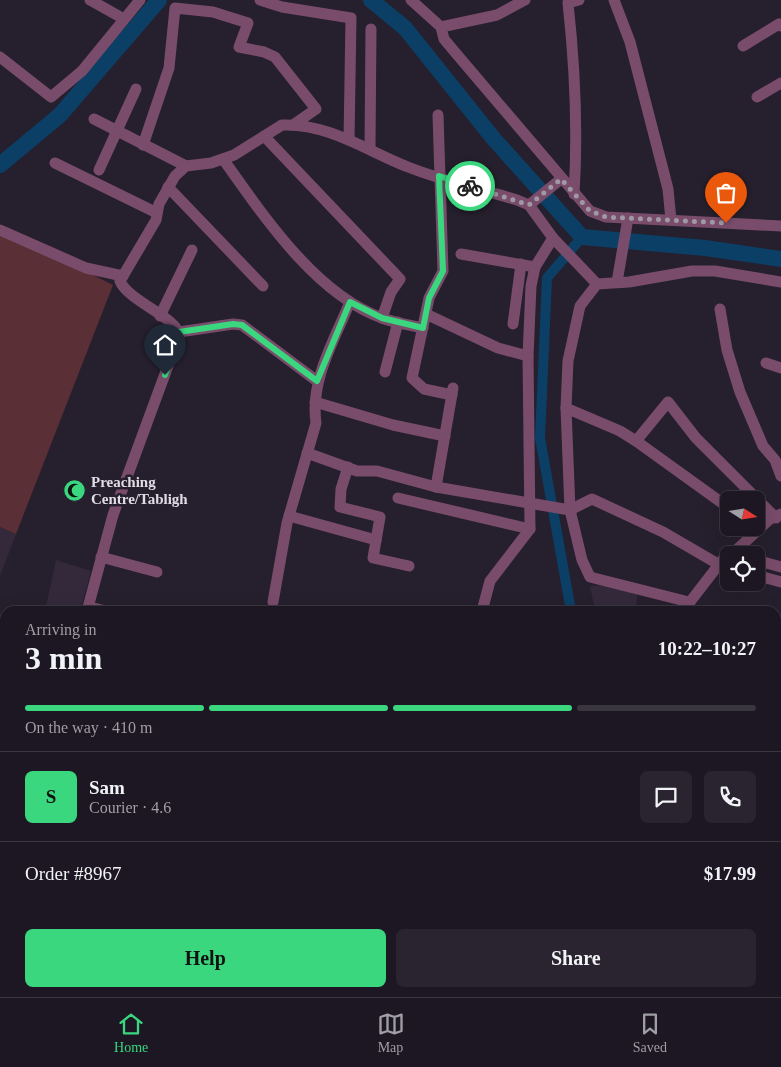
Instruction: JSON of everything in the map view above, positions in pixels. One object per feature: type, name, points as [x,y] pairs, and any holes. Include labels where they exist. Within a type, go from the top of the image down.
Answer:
[{"type":"street","points":[[90,0],[124,19]]},
{"type":"street","points":[[0,58],[52,97],[82,71],[140,0]]},
{"type":"street","points":[[260,0],[282,7],[351,18],[349,140]]},
{"type":"street","points":[[411,0],[440,28],[444,38],[454,51],[590,211],[606,217],[627,220],[671,220],[781,226]]},
{"type":"street","points":[[440,28],[498,15],[525,0]]},
{"type":"street","points":[[574,194],[578,143],[568,3],[579,0]]},
{"type":"street","points":[[614,0],[630,42],[668,189],[671,220]]},
{"type":"street","points":[[143,145],[169,68],[175,8],[214,12],[248,23],[239,47],[264,52],[275,57],[316,109],[292,124]]},
{"type":"street","points":[[743,46],[779,24],[781,26]]},
{"type":"street","points":[[370,148],[372,29]]},
{"type":"street","points":[[757,97],[781,83]]},
{"type":"street","points":[[99,170],[136,89]]},
{"type":"street","points":[[436,487],[453,391],[424,390],[412,378],[429,298],[443,271],[438,115]]},
{"type":"street","points":[[94,119],[186,166]]},
{"type":"street","points":[[89,606],[113,515],[178,342],[179,332],[173,323],[124,291],[120,281],[156,220],[157,212],[168,187],[175,176],[186,166],[222,160],[282,125],[292,124],[349,140],[408,167],[529,205],[553,238],[597,284]]},
{"type":"street","points":[[264,136],[400,279],[391,292],[382,318]]},
{"type":"street","points":[[222,160],[265,216],[317,276],[350,302],[382,318],[423,328]]},
{"type":"street","points":[[54,163],[157,212]]},
{"type":"street","points":[[529,205],[561,179]]},
{"type":"street","points":[[168,187],[263,286]]},
{"type":"street","points":[[618,280],[627,220]]},
{"type":"street","points":[[0,230],[86,268],[123,276]]},
{"type":"street","points":[[483,606],[490,581],[530,529],[528,356],[531,286],[535,267],[553,238]]},
{"type":"street","points":[[160,316],[192,250]]},
{"type":"street","points":[[461,254],[535,267]]},
{"type":"street","points":[[513,324],[521,264]]},
{"type":"street","points":[[720,569],[686,606],[590,577],[582,560],[570,510],[566,408],[568,361],[580,306],[597,284],[692,271],[715,271],[781,282]]},
{"type":"street","points":[[273,602],[274,587],[289,516],[316,424],[315,402],[317,381],[350,302]]},
{"type":"street","points":[[720,309],[727,350],[740,392],[762,446],[775,460],[781,476]]},
{"type":"street","points":[[426,314],[498,348],[528,356]]},
{"type":"street","points":[[385,372],[398,322]]},
{"type":"street","points":[[179,332],[233,324],[242,325],[290,364],[317,381]]},
{"type":"street","points":[[766,363],[781,368]]},
{"type":"street","points":[[315,402],[393,425],[445,436]]},
{"type":"street","points":[[636,441],[668,402],[696,438],[779,516],[765,523]]},
{"type":"street","points":[[566,408],[620,431],[720,502]]},
{"type":"street","points":[[307,453],[357,471],[377,471],[436,487],[570,510],[592,499],[663,532],[720,563]]},
{"type":"street","points":[[348,467],[341,489],[340,507],[380,517],[373,558],[409,566]]},
{"type":"street","points":[[398,498],[530,529]]},
{"type":"street","points":[[289,516],[376,540]]},
{"type":"street","points":[[741,546],[750,536]]},
{"type":"street","points":[[101,557],[157,572]]},
{"type":"street","points":[[765,563],[781,567]]},
{"type":"street","points":[[765,577],[781,582]]},
{"type":"shaded area","points":[[0,229],[113,285],[16,534],[0,527]]},
{"type":"shaded area","points":[[0,527],[16,534],[0,576]]},
{"type":"shaded area","points":[[56,560],[91,571],[81,606],[46,606]]},
{"type":"shaded area","points":[[606,585],[638,592],[636,606],[594,606],[590,586]]},
{"type":"waterway","points":[[0,165],[60,115],[159,0]]},
{"type":"waterway","points":[[371,0],[405,28],[493,138],[582,237],[705,248],[781,259]]},
{"type":"waterway","points":[[570,606],[540,438],[547,278],[582,237]]},
{"type":"way so far","points":[[470,186],[529,205],[561,179],[590,211],[606,217],[726,223]]},
{"type":"place","name":"Preaching Centre/Tabligh","points":[[75,491]]},
{"type":"route","points":[[165,375],[178,342],[179,332],[233,324],[242,325],[317,381],[350,302],[382,318],[423,328],[429,298],[436,288],[443,271],[439,176],[470,186]]}]
